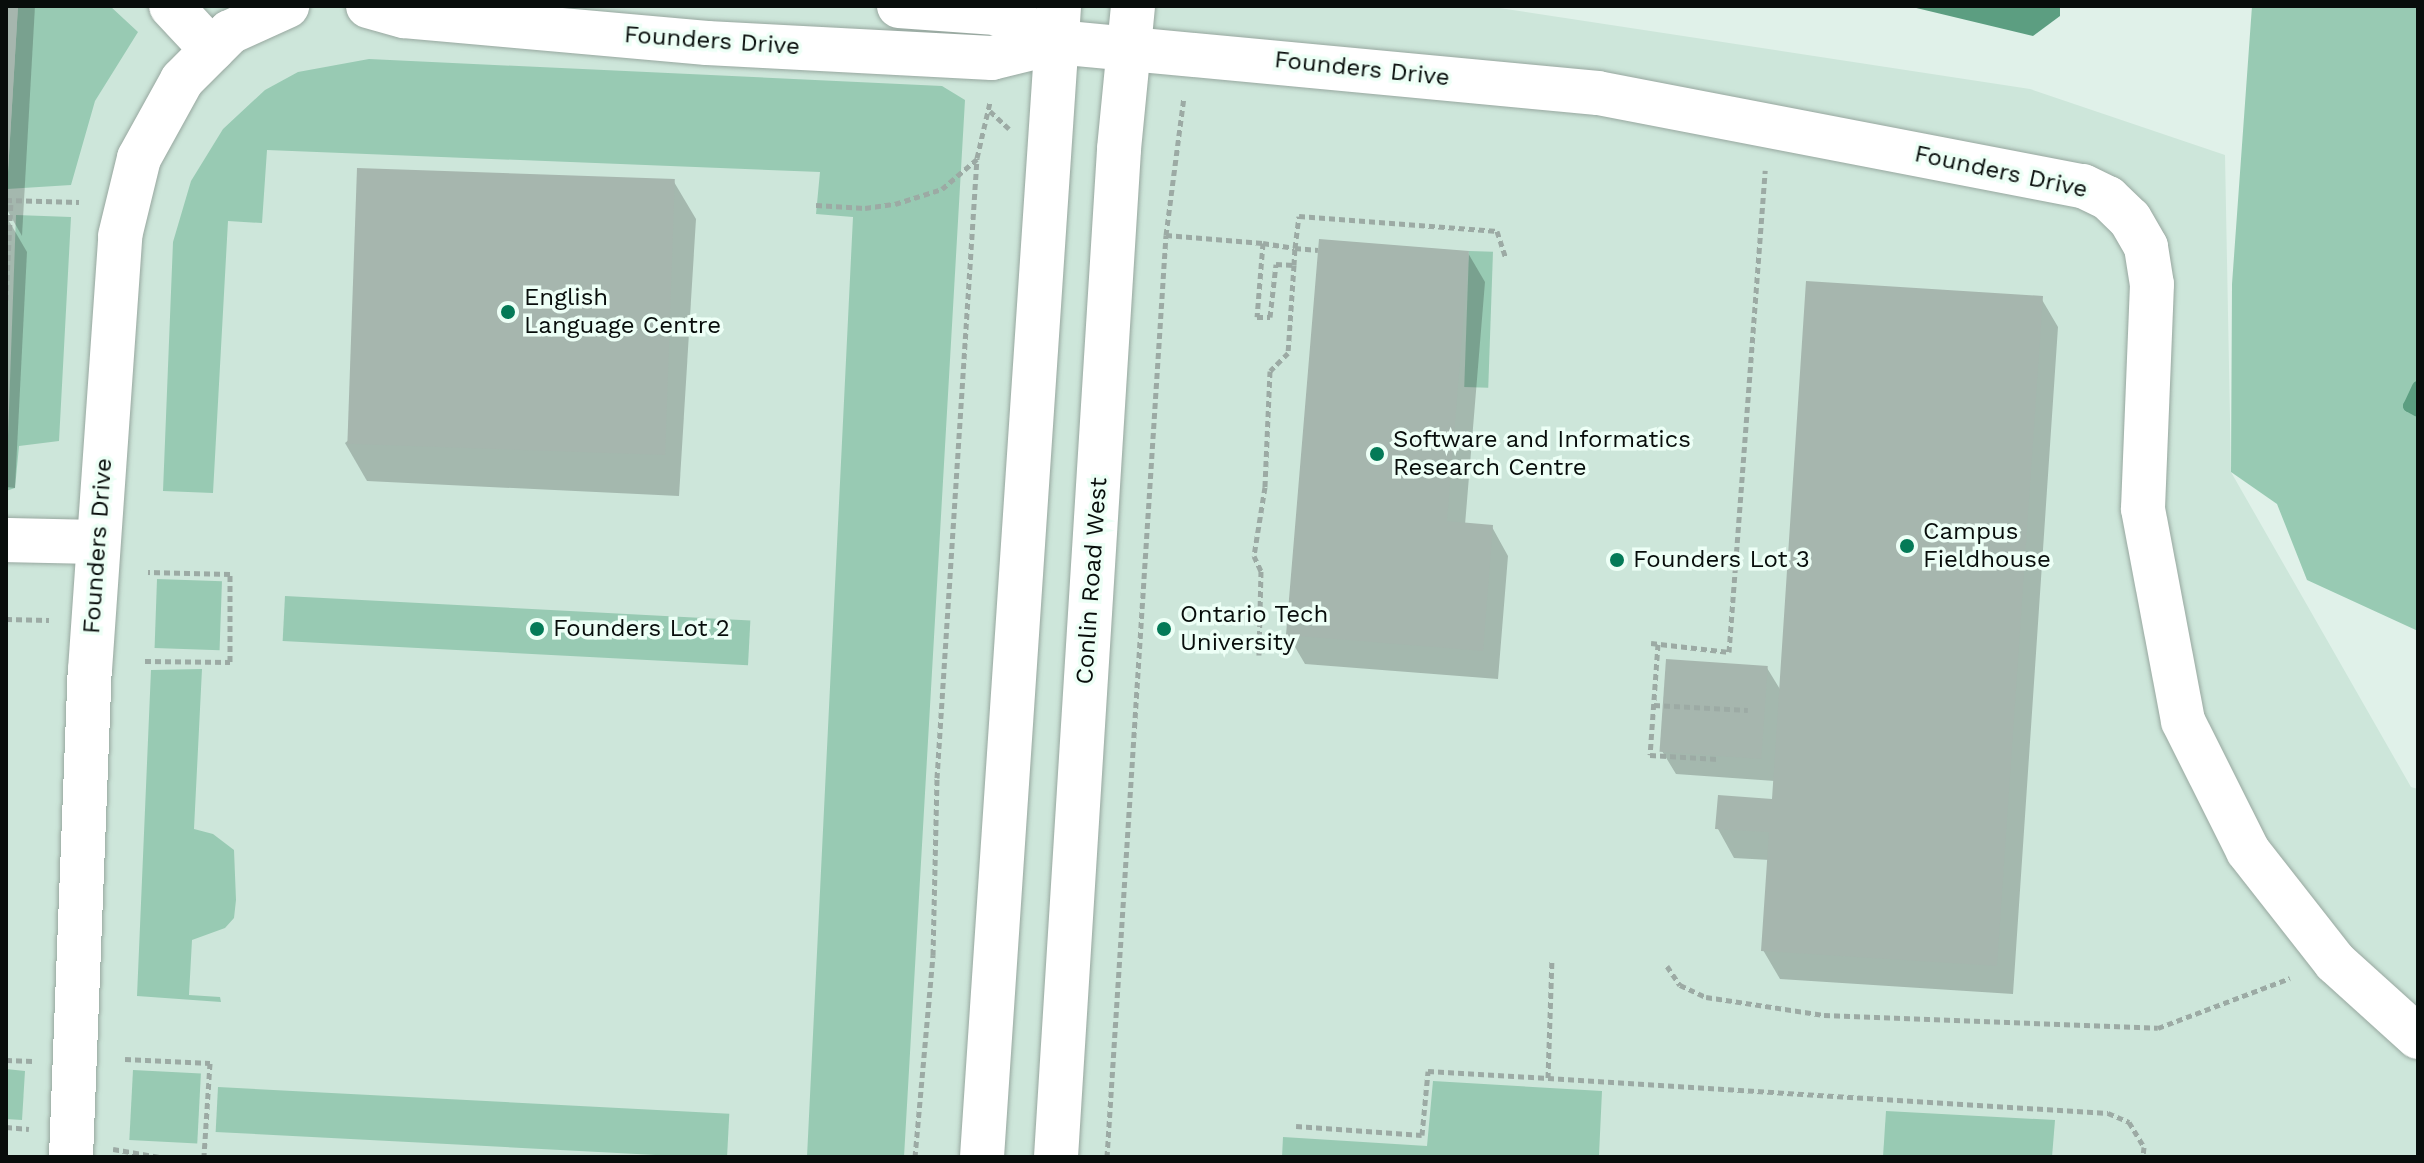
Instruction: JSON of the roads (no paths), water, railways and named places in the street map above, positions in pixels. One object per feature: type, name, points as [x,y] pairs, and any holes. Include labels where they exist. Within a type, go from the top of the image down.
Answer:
[{"type":"street","points":[[171,6],[212,50]]},
{"type":"street","name":"Founders Drive","points":[[88,1152],[98,542],[120,236],[139,158],[182,80],[230,32],[287,6]]},
{"type":"street","name":"Founders Drive","points":[[368,6],[404,16],[707,43],[992,58],[1058,24]]},
{"type":"street","name":"Founders Drive","points":[[899,6],[996,13],[1058,24],[1129,49],[1598,93],[2083,186],[2108,198],[2130,219],[2146,247],[2152,284],[2143,509],[2183,721],[2248,851],[2335,962],[2418,1037]]},
{"type":"street","name":"Conlin Road West","points":[[1056,1157],[1133,6]]},
{"type":"street","points":[[982,1157],[1058,24]]},
{"type":"street","points":[[6,540],[98,542]]},
{"type":"waterway","points":[[2418,387],[2409,406],[2418,411]]},
{"type":"place","name":"English Language Centre","points":[[508,312]]},
{"type":"place","name":"Software and Informatics Research Centre","points":[[1377,454]]},
{"type":"place","name":"Campus Fieldhouse","points":[[1907,546]]},
{"type":"place","name":"Founders Lot 3","points":[[1617,560]]},
{"type":"place","name":"Founders Lot 2","points":[[537,629]]},
{"type":"place","name":"Ontario Tech University","points":[[1164,629]]}]
